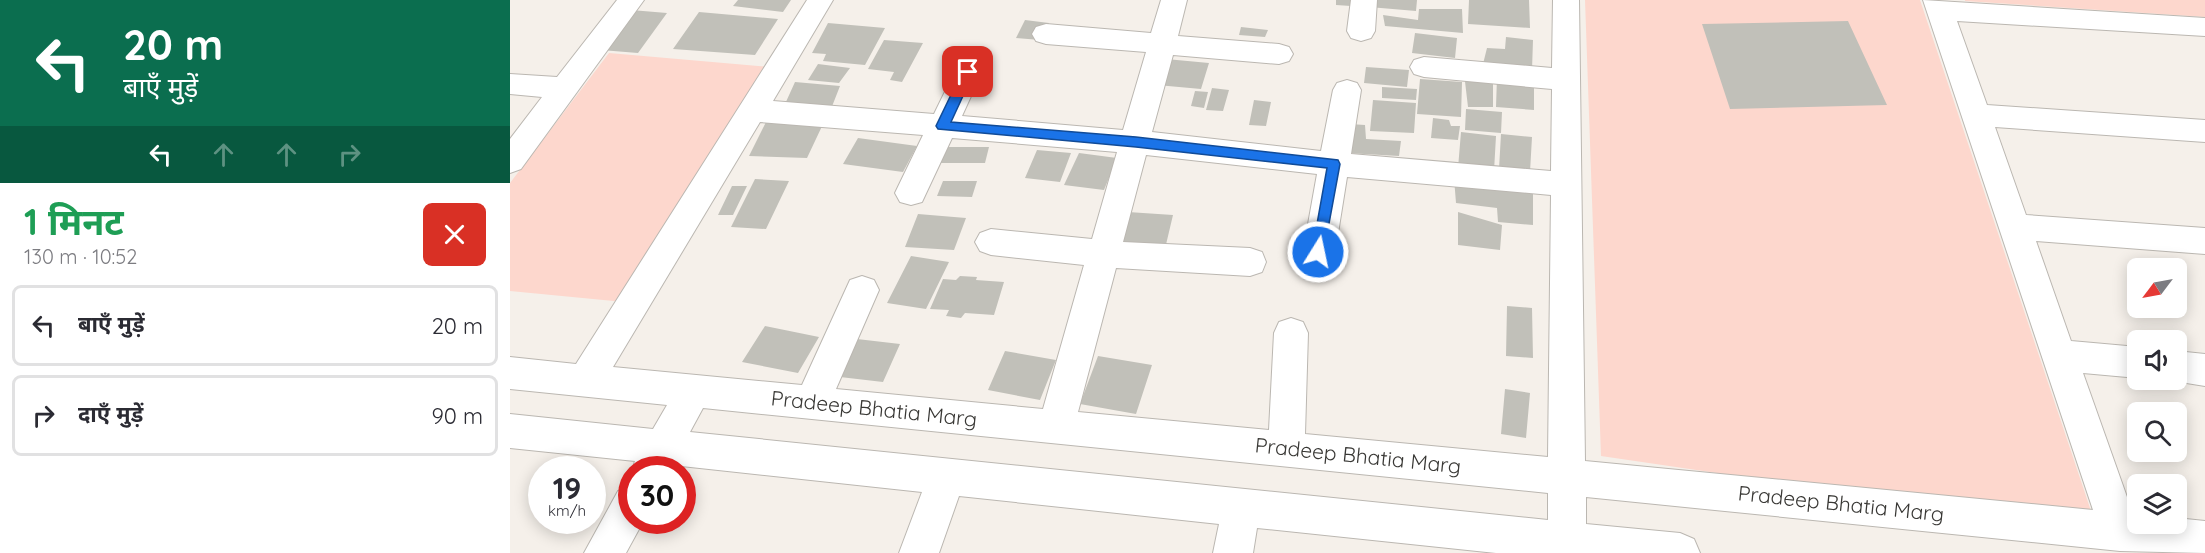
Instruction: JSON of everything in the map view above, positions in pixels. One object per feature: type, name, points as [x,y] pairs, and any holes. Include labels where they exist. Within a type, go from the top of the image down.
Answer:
[{"type":"street","points":[[510,160],[631,0]]},
{"type":"street","points":[[585,381],[820,0]]},
{"type":"street","points":[[1056,427],[1174,0]]},
{"type":"street","points":[[1361,31],[1364,0]]},
{"type":"street","points":[[1566,0],[1567,547]]},
{"type":"street","points":[[2120,532],[1938,5],[2205,27]]},
{"type":"street","points":[[1046,34],[1279,54]]},
{"type":"street","points":[[1424,67],[1566,80]]},
{"type":"street","points":[[911,194],[968,72]]},
{"type":"street","points":[[510,84],[565,88]]},
{"type":"street","points":[[1318,252],[1347,90]]},
{"type":"street","points":[[752,110],[1136,142],[1334,164],[1566,184]]},
{"type":"street","points":[[1976,115],[2205,131]]},
{"type":"street","points":[[2016,227],[2205,241]]},
{"type":"street","points":[[992,242],[1104,254],[1251,262]]},
{"type":"street","points":[[812,403],[862,290]]},
{"type":"street","points":[[1286,449],[1291,333]]},
{"type":"street","points":[[2060,355],[2127,362]]},
{"type":"street","points":[[2187,368],[2205,370]]},
{"type":"street","name":"Pradeep Bhatia Marg","points":[[510,374],[2205,540]]},
{"type":"street","points":[[658,456],[693,392]]},
{"type":"street","points":[[510,430],[646,456]]},
{"type":"street","points":[[696,460],[947,476],[1242,507],[1567,547],[1680,553]]},
{"type":"street","points":[[919,553],[947,476]]},
{"type":"street","points":[[1233,553],[1242,507]]},
{"type":"street","points":[[604,553],[618,528]]},
{"type":"shaded area","points":[[1585,0],[1920,0],[2097,529],[1601,456]]},
{"type":"shaded area","points":[[2205,0],[2205,17],[1965,1]]},
{"type":"shaded area","points":[[609,53],[771,67],[624,302],[510,291],[510,183]]},
{"type":"building","points":[[738,0],[791,0],[783,12],[733,6]]},
{"type":"building","points":[[1336,0],[1352,0],[1351,6],[1336,5]]},
{"type":"building","points":[[1370,0],[1417,0],[1416,11],[1369,7]]},
{"type":"building","points":[[1469,0],[1529,0],[1530,28],[1468,24]]},
{"type":"building","points":[[1419,9],[1462,9],[1463,33],[1385,26],[1383,15],[1418,20]]},
{"type":"building","points":[[631,10],[667,13],[638,53],[601,50]]},
{"type":"building","points":[[699,12],[778,19],[755,55],[673,49]]},
{"type":"building","points":[[1025,20],[1049,23],[1040,40],[1016,38]]},
{"type":"building","points":[[1848,21],[1887,105],[1730,109],[1702,24]]},
{"type":"building","points":[[828,23],[885,28],[865,65],[823,61],[826,54],[812,53]]},
{"type":"building","points":[[1241,27],[1268,30],[1265,37],[1239,35]]},
{"type":"building","points":[[1415,33],[1457,38],[1455,58],[1412,53]]},
{"type":"building","points":[[1506,37],[1533,40],[1532,70],[1483,64],[1487,48],[1505,49]]},
{"type":"building","points":[[884,40],[923,43],[902,82],[890,80],[894,72],[868,69]]},
{"type":"building","points":[[1166,59],[1209,63],[1201,89],[1157,85]]},
{"type":"building","points":[[818,64],[850,68],[839,83],[808,80]]},
{"type":"building","points":[[1366,67],[1409,70],[1407,87],[1364,83]]},
{"type":"building","points":[[1464,73],[1493,77],[1493,107],[1468,107]]},
{"type":"building","points":[[1497,77],[1534,80],[1534,110],[1496,107]]},
{"type":"building","points":[[1420,79],[1462,82],[1461,117],[1417,114]]},
{"type":"building","points":[[795,82],[840,86],[831,109],[785,104]]},
{"type":"building","points":[[1382,87],[1417,89],[1416,100],[1382,98]]},
{"type":"building","points":[[1212,88],[1229,90],[1223,111],[1206,110]]},
{"type":"building","points":[[1195,91],[1208,92],[1204,108],[1191,106]]},
{"type":"building","points":[[1254,100],[1271,102],[1266,126],[1249,125]]},
{"type":"building","points":[[1373,100],[1416,103],[1414,133],[1370,131]]},
{"type":"building","points":[[1466,109],[1502,112],[1501,133],[1465,130]]},
{"type":"building","points":[[1433,118],[1449,120],[1451,126],[1460,126],[1458,140],[1431,138]]},
{"type":"building","points":[[767,120],[824,122],[807,158],[749,156]]},
{"type":"building","points":[[1350,124],[1365,125],[1366,139],[1401,141],[1399,156],[1347,153]]},
{"type":"building","points":[[1461,132],[1496,136],[1494,171],[1458,168]]},
{"type":"building","points":[[1501,134],[1532,137],[1530,172],[1499,169]]},
{"type":"building","points":[[858,138],[917,146],[903,172],[843,164]]},
{"type":"building","points":[[945,147],[989,147],[985,163],[940,163]]},
{"type":"building","points":[[1037,150],[1071,153],[1060,182],[1025,178]]},
{"type":"building","points":[[1079,153],[1117,158],[1104,190],[1064,185]]},
{"type":"building","points":[[1454,178],[1533,186],[1533,225],[1498,222],[1497,208],[1456,203]]},
{"type":"building","points":[[755,179],[789,181],[766,229],[731,227]]},
{"type":"building","points":[[943,181],[977,181],[972,197],[937,196]]},
{"type":"building","points":[[732,186],[747,186],[733,215],[718,215]]},
{"type":"building","points":[[1128,212],[1173,215],[1164,253],[1118,250]]},
{"type":"building","points":[[1458,212],[1502,225],[1500,250],[1458,245]]},
{"type":"building","points":[[918,214],[966,218],[954,250],[905,247]]},
{"type":"building","points":[[911,256],[949,262],[926,309],[887,303]]},
{"type":"building","points":[[960,276],[977,277],[976,280],[1004,282],[994,315],[965,313],[961,318],[946,316],[949,310],[930,309],[943,279],[956,280]]},
{"type":"building","points":[[1507,306],[1532,308],[1533,358],[1506,356]]},
{"type":"building","points":[[765,326],[819,337],[798,373],[742,362]]},
{"type":"building","points":[[857,339],[900,344],[883,382],[840,377]]},
{"type":"building","points":[[1005,351],[1056,360],[1040,400],[988,390]]},
{"type":"building","points":[[1098,356],[1152,365],[1136,414],[1080,404]]},
{"type":"building","points":[[1505,389],[1530,393],[1526,438],[1501,434]]},
{"type":"route","points":[[968,72],[943,126],[1136,142],[1334,164],[1318,252]]}]
